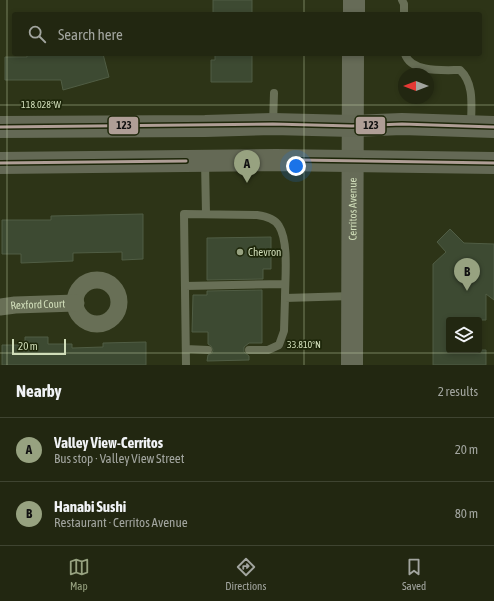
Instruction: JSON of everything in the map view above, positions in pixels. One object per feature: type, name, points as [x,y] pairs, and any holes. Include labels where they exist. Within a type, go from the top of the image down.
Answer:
[{"type":"main road","points":[[354,0],[354,12]]},
{"type":"main road","name":"Cerritos Avenue","points":[[352,365],[353,56]]},
{"type":"main road","points":[[0,127],[205,126],[273,124],[352,126],[400,124],[494,127]]},
{"type":"main road","points":[[0,163],[205,160],[494,163]]},
{"type":"street","name":"Rexford Court","points":[[0,307],[15,305],[76,303]]},
{"type":"lane","points":[[402,0],[404,4],[404,12]]},
{"type":"lane","points":[[405,56],[408,60],[418,67],[438,70],[460,70],[466,75],[470,88],[471,126]]},
{"type":"lane","points":[[273,124],[274,93]]},
{"type":"lane","points":[[205,160],[206,214]]},
{"type":"lane","points":[[186,365],[184,214],[257,215],[266,217],[278,225],[284,244],[284,331],[279,345],[268,350],[249,350]]},
{"type":"lane","points":[[186,286],[285,284]]},
{"type":"lane","points":[[285,298],[352,296]]},
{"type":"lane","points":[[186,349],[208,350]]},
{"type":"building","points":[[213,0],[252,0],[252,12],[213,12]]},
{"type":"building","points":[[104,56],[109,77],[63,90],[61,80],[5,80],[5,57]]},
{"type":"building","points":[[215,56],[252,56],[252,82],[211,82],[211,60],[215,60]]},
{"type":"building","points":[[143,214],[143,259],[122,260],[122,252],[73,253],[73,261],[21,263],[21,254],[2,254],[2,220],[51,220],[51,216]]},
{"type":"building","points":[[450,229],[464,243],[494,244],[494,300],[486,294],[486,320],[482,320],[482,317],[446,317],[446,353],[482,353],[482,350],[486,350],[486,365],[433,365],[433,264],[446,252],[437,242]]},
{"type":"building","points":[[271,237],[271,269],[263,269],[263,279],[207,280],[207,238]]},
{"type":"building","points":[[262,290],[262,343],[249,343],[244,347],[244,352],[249,356],[249,360],[207,361],[208,355],[212,353],[213,350],[208,344],[208,332],[192,332],[193,295],[207,295],[207,291]]},
{"type":"building","points":[[25,337],[48,337],[48,344],[72,344],[72,348],[103,347],[103,343],[146,342],[146,365],[2,365],[2,345],[25,345]]},
{"type":"transit line","name":"123","points":[[0,127],[273,124],[352,126],[402,124],[494,127]]},
{"type":"transit line","name":"123","points":[[300,160],[494,163]]},
{"type":"transit line","name":"123","points":[[0,163],[186,161]]},
{"type":"place","name":"Valley View-Cerritos","points":[[247,183]]},
{"type":"place","name":"Chevron","points":[[240,252]]},
{"type":"place","name":"Hanabi Sushi","points":[[467,291]]}]
